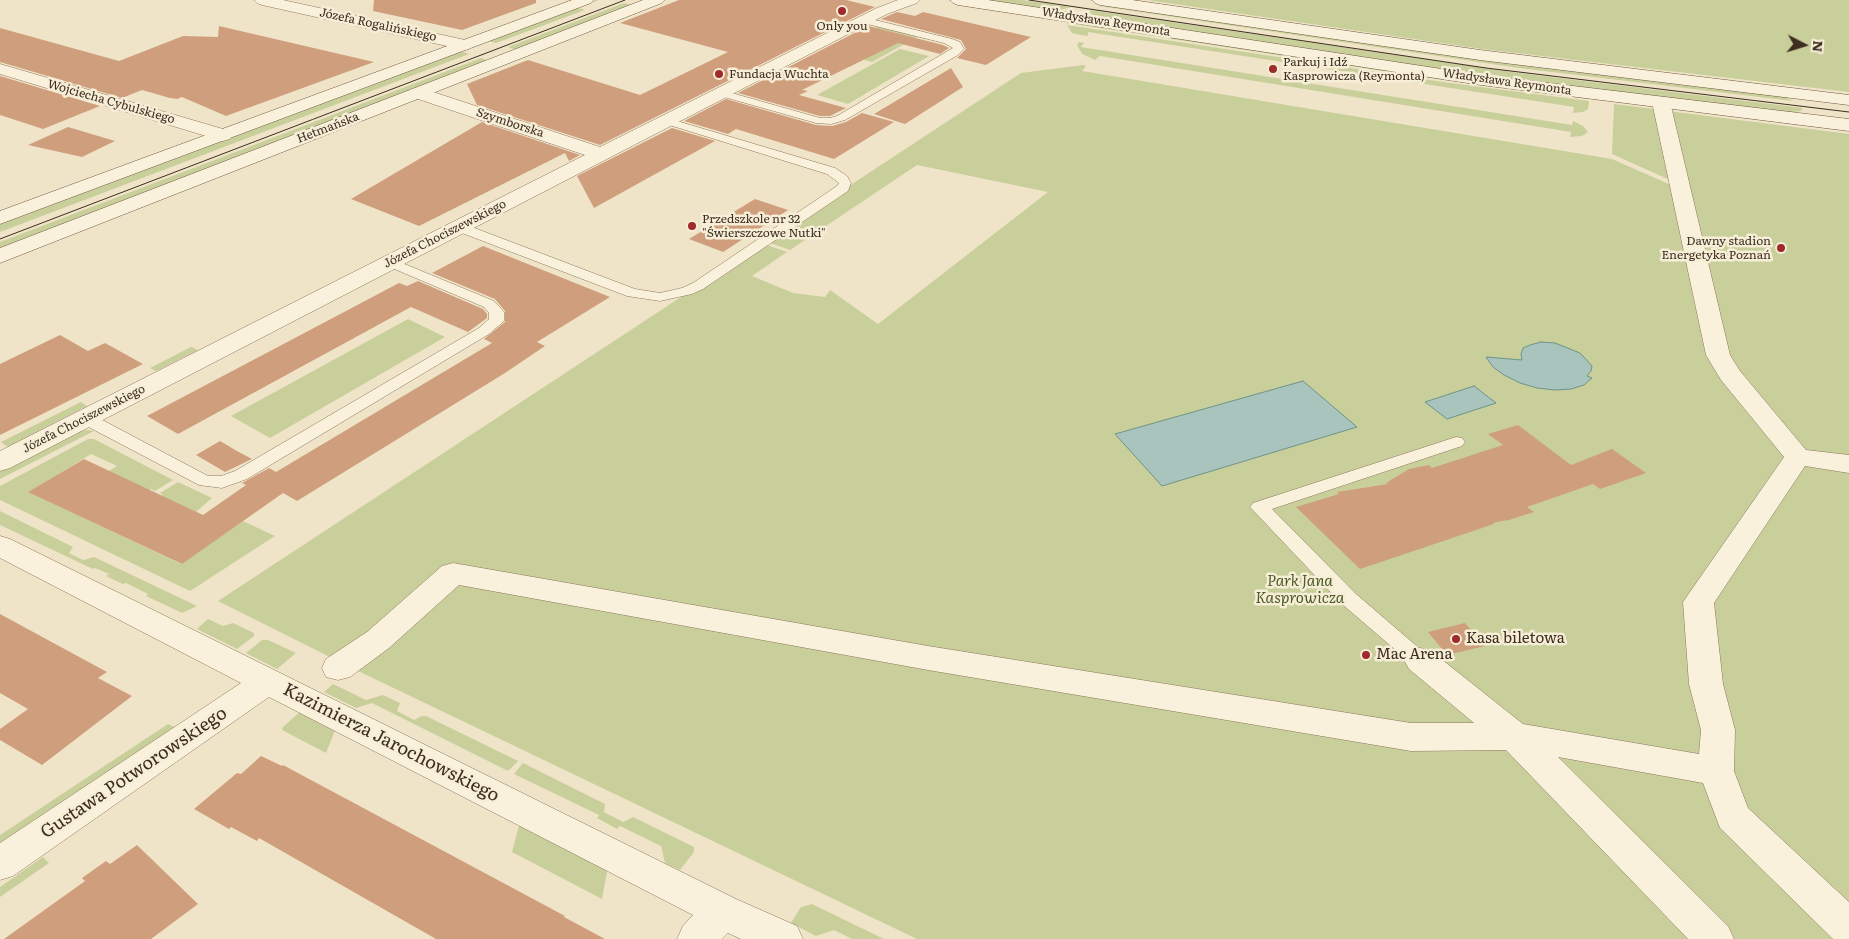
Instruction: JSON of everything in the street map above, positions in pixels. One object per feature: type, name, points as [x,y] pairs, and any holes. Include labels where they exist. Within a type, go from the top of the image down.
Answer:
[{"type":"street","name":"Józefa Rogalińskiego","points":[[262,0],[478,47],[510,57]]},
{"type":"street","points":[[0,218],[586,0]]},
{"type":"street","name":"Hetmańska","points":[[0,256],[657,0]]},
{"type":"street","name":"Józefa Chociszewskiego","points":[[0,462],[667,121],[863,20],[892,3],[912,0]]},
{"type":"street","name":"Władysława Reymonta","points":[[958,0],[1441,74],[1849,125]]},
{"type":"street","points":[[1067,16],[1081,10],[1087,4],[1085,0]]},
{"type":"street","name":"Władysława Reymonta","points":[[1100,0],[1480,55],[1849,100]]},
{"type":"street","name":"Wojciecha Cybulskiego","points":[[0,69],[223,135]]},
{"type":"street","name":"Szymborska","points":[[418,93],[601,154]]},
{"type":"street","points":[[1790,93],[1806,100],[1814,108],[1812,115],[1801,119]]},
{"type":"street","points":[[1661,102],[1718,355],[1730,375],[1798,457],[1849,464]]},
{"type":"street","points":[[1798,457],[1698,602],[1706,684],[1718,730],[1716,771],[1733,817],[1849,928]]},
{"type":"street","name":"Kazimierza Jarochowskiego","points":[[0,546],[722,911],[783,939]]},
{"type":"street","points":[[338,668],[378,640],[452,573],[928,658],[1411,737],[1514,736],[1716,771]]},
{"type":"street","points":[[1420,660],[1514,736],[1714,939]]},
{"type":"street","name":"Gustawa Potworowskiego","points":[[0,864],[268,681]]},
{"type":"street","points":[[697,939],[722,911]]},
{"type":"lane","points":[[721,93],[820,121],[831,121],[841,118],[954,54],[959,49],[956,44],[948,40],[863,20]]},
{"type":"lane","points":[[459,227],[632,293],[660,297],[687,292],[698,286],[844,188],[845,183],[843,179],[831,171],[667,121]]},
{"type":"lane","points":[[85,418],[205,481],[222,482],[241,475],[484,331],[496,321],[497,312],[489,304],[390,262]]},
{"type":"lane","points":[[1420,660],[1349,599],[1259,507],[1456,442]]},
{"type":"green space","points":[[599,0],[578,8],[585,10],[496,43],[488,41]]},
{"type":"green space","points":[[982,0],[1022,0],[1071,7],[1057,11]]},
{"type":"green space","points":[[1147,0],[1849,0],[1849,92],[1482,49]]},
{"type":"green space","points":[[624,3],[633,5],[516,50],[508,47]]},
{"type":"green space","points":[[1105,5],[1783,96],[1793,101],[1519,68],[1099,6]]},
{"type":"green space","points":[[1090,10],[1519,73],[1803,108],[1801,111],[1789,113],[1428,68],[1096,17],[1091,15]]},
{"type":"green space","points":[[1066,23],[1588,99],[1443,80]]},
{"type":"green space","points":[[1067,25],[1443,82],[1589,101],[1588,109],[1583,112],[1573,113],[1574,107],[1088,32],[1088,36],[1081,35],[1072,33]]},
{"type":"green space","points":[[877,27],[919,36],[872,62],[864,60],[866,58],[858,36]]},
{"type":"green space","points":[[1079,42],[1084,43],[1081,47],[1572,125],[1573,121],[1583,126],[1588,132],[1582,136],[1570,137],[1571,132],[1100,56],[1095,60],[1082,54],[1077,45]]},
{"type":"green space","points":[[900,49],[929,56],[848,104],[817,95]]},
{"type":"green space","points":[[460,51],[469,54],[0,232],[0,224]]},
{"type":"green space","points":[[481,58],[489,61],[0,249],[0,242]]},
{"type":"green space","name":"Park Jana Kasprowicza","points":[[1086,66],[1082,71],[1612,159],[1671,185],[1668,111],[1849,134],[1849,939],[917,939],[354,669],[218,601],[681,297],[690,294],[767,245],[787,252],[752,276],[793,293],[825,297],[830,290],[878,324],[1048,192],[917,165],[790,250],[770,243],[843,195],[849,186],[1021,73]]},
{"type":"green space","points":[[1614,104],[1654,109],[1670,180],[1612,154]]},
{"type":"green space","points":[[408,319],[445,337],[270,438],[231,416]]},
{"type":"green space","points":[[191,347],[198,350],[156,371],[150,368]]},
{"type":"green space","points":[[81,402],[87,406],[8,447],[1,442]]},
{"type":"green space","points":[[80,431],[94,431],[0,479],[0,466]]},
{"type":"green space","points":[[88,439],[94,439],[173,480],[155,491],[151,489],[149,491],[107,472],[117,466],[91,454],[29,492],[181,564],[243,521],[275,536],[190,591],[0,500],[0,486]]},
{"type":"green space","points":[[178,482],[212,498],[196,512],[161,496],[163,495],[160,493]]},
{"type":"green space","points":[[0,511],[73,547],[69,553],[83,560],[94,557],[197,606],[182,613],[146,596],[148,594],[106,576],[109,574],[95,568],[93,569],[0,525]]},
{"type":"green space","points":[[208,619],[223,626],[233,623],[254,633],[254,636],[237,649],[197,629]]},
{"type":"green space","points":[[262,640],[268,640],[296,653],[277,669],[246,653]]},
{"type":"green space","points":[[333,684],[366,700],[383,695],[400,703],[397,711],[414,720],[426,716],[518,761],[508,771],[372,703],[356,708],[324,692]]},
{"type":"green space","points":[[302,710],[336,728],[326,753],[282,730]]},
{"type":"green space","points":[[168,724],[176,728],[0,844],[0,835]]},
{"type":"green space","points":[[523,763],[605,804],[604,812],[623,822],[633,817],[694,847],[694,852],[680,870],[665,863],[661,846],[620,826],[617,829],[597,818],[599,815],[514,774]]},
{"type":"green space","points":[[520,822],[608,867],[602,899],[512,852]]},
{"type":"green space","points":[[43,857],[49,863],[0,897],[0,887]]},
{"type":"green space","points":[[812,904],[884,939],[852,939],[834,930],[816,936],[791,923],[801,907]]},
{"type":"water","points":[[1541,342],[1555,343],[1580,353],[1592,366],[1587,376],[1592,378],[1584,385],[1571,389],[1537,388],[1520,383],[1504,375],[1493,367],[1486,357],[1522,360],[1523,348]]},
{"type":"water","points":[[1303,381],[1357,427],[1162,486],[1115,434]]},
{"type":"water","points":[[1474,386],[1496,403],[1447,419],[1425,402]]},
{"type":"building","points":[[374,0],[536,0],[536,3],[462,30],[373,11]]},
{"type":"building","points":[[679,0],[846,0],[875,7],[600,145],[477,105],[467,84],[528,60],[640,95],[728,52],[620,23]]},
{"type":"building","points":[[897,12],[915,16],[923,12],[1031,37],[986,65],[957,58],[966,49],[961,40],[881,19]]},
{"type":"building","points":[[219,26],[374,62],[226,116],[182,97],[177,99],[170,98],[142,90],[122,98],[0,62],[0,28],[119,61],[183,36],[218,37]]},
{"type":"building","points":[[868,26],[949,48],[940,54],[898,43],[802,90],[808,91],[799,95],[846,108],[830,116],[820,116],[738,93]]},
{"type":"building","points":[[951,68],[963,87],[905,124],[874,114]]},
{"type":"building","points":[[0,76],[100,106],[43,129],[0,115]]},
{"type":"building","points":[[726,99],[816,125],[832,126],[846,122],[862,113],[894,122],[834,159],[736,129],[728,134],[684,121]]},
{"type":"building","points":[[482,122],[580,155],[569,161],[565,153],[419,226],[351,199]]},
{"type":"building","points":[[68,127],[115,141],[82,157],[28,145]]},
{"type":"building","points":[[672,128],[715,141],[594,208],[577,176]]},
{"type":"building","points":[[755,199],[788,210],[723,252],[689,239]]},
{"type":"building","points":[[483,246],[610,297],[537,342],[545,346],[505,373],[297,501],[283,493],[182,564],[28,492],[84,459],[203,515],[246,485],[242,483],[269,468],[276,472],[492,343],[484,339],[505,322],[505,311],[495,299],[432,273]]},
{"type":"building","points":[[418,281],[483,309],[487,314],[487,318],[468,332],[411,307],[178,434],[147,416],[399,283],[407,286]]},
{"type":"building","points":[[60,335],[88,351],[105,343],[143,364],[0,435],[0,364]]},
{"type":"building","points":[[1518,425],[1571,465],[1612,449],[1646,473],[1600,489],[1593,484],[1527,507],[1534,512],[1496,522],[1360,569],[1296,507],[1339,494],[1337,492],[1388,484],[1386,483],[1409,469],[1429,465],[1432,468],[1503,445],[1488,434]]},
{"type":"building","points":[[220,441],[252,459],[225,472],[196,455]]},
{"type":"building","points":[[0,614],[107,672],[98,678],[132,696],[42,765],[0,740],[0,729],[28,709],[0,693]]},
{"type":"building","name":"Kasa biletowa","points":[[1465,623],[1485,646],[1447,655],[1428,632]]},
{"type":"building","points":[[261,756],[283,765],[605,939],[436,939],[259,838],[257,841],[231,827],[229,829],[194,809],[237,773],[241,774]]},
{"type":"building","points":[[137,845],[198,904],[151,939],[4,939],[85,881],[82,878],[106,861],[110,864]]},
{"type":"tram line","points":[[0,239],[625,0]]},
{"type":"tram line","points":[[1029,0],[1486,68],[1849,112]]},
{"type":"place","name":"Only you","points":[[842,11]]},
{"type":"place","name":"Parkuj i Idź Kasprowicza (Reymonta)","points":[[1273,69]]},
{"type":"place","name":"Fundacja Wuchta","points":[[719,74]]},
{"type":"place","name":"Przedszkole nr 32 \"Świerszczowe Nutki\"","points":[[692,226]]},
{"type":"place","name":"Dawny stadion Energetyka Poznań","points":[[1781,248]]},
{"type":"place","name":"Kasa biletowa","points":[[1456,639]]},
{"type":"place","name":"Mac Arena","points":[[1366,655]]}]
